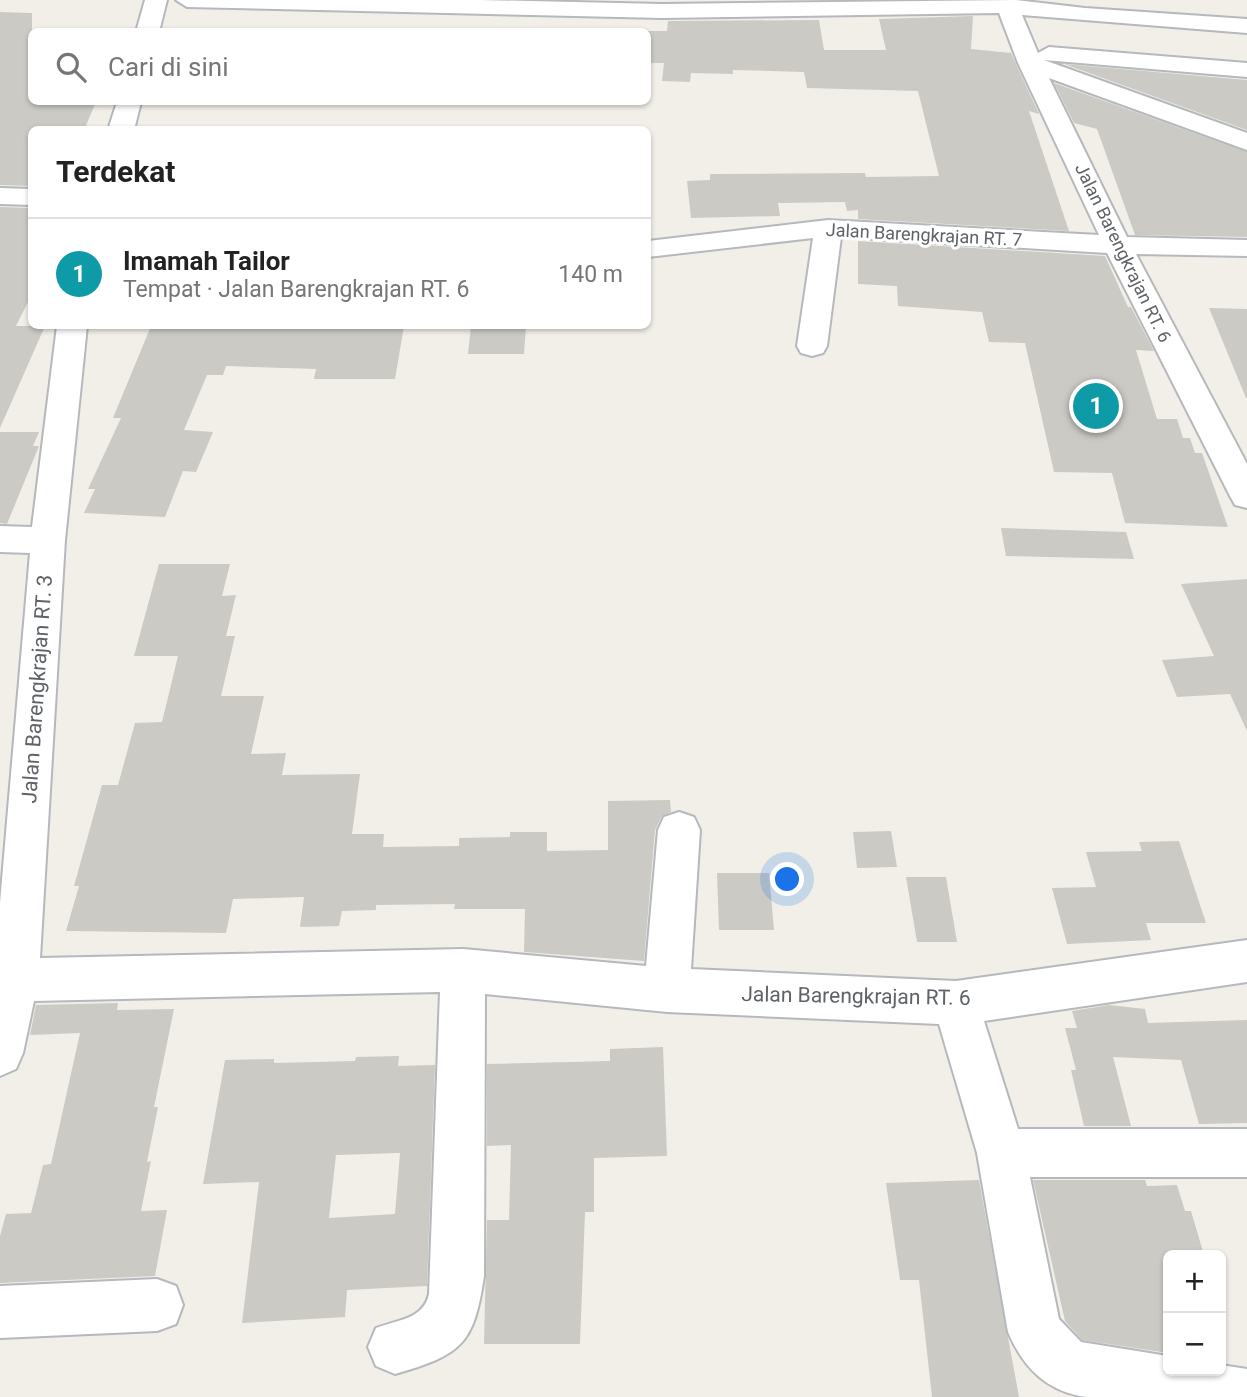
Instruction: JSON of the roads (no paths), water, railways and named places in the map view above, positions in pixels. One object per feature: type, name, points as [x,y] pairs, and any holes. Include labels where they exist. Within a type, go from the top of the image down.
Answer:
[{"type":"street","points":[[148,28],[156,0]]},
{"type":"street","points":[[187,0],[661,6],[1006,3],[1085,15],[1247,26]]},
{"type":"street","name":"Jalan Barengkrajan RT. 6","points":[[1006,3],[1028,58],[1117,245],[1247,496]]},
{"type":"street","points":[[1028,58],[1247,70]]},
{"type":"street","points":[[1028,58],[1247,142]]},
{"type":"street","points":[[122,126],[128,105]]},
{"type":"street","points":[[0,196],[28,197]]},
{"type":"street","points":[[812,345],[828,228]]},
{"type":"street","name":"Jalan Barengkrajan RT. 7","points":[[651,249],[828,228],[1117,245],[1247,248]]},
{"type":"street","name":"Jalan Barengkrajan RT. 3","points":[[0,1052],[48,540],[72,329]]},
{"type":"street","points":[[0,539],[48,540]]},
{"type":"street","points":[[667,990],[679,830]]},
{"type":"street","name":"Jalan Barengkrajan RT. 6","points":[[8,980],[463,970],[667,990],[956,1003],[1247,961]]},
{"type":"street","points":[[395,1347],[436,1336],[453,1315],[458,1276],[463,970]]},
{"type":"street","points":[[956,1003],[1001,1153],[1035,1332],[1067,1367],[1247,1396]]},
{"type":"street","points":[[1001,1153],[1247,1153]]},
{"type":"street","points":[[0,1312],[157,1306]]},
{"type":"place","name":"Imamah Tailor","points":[[1096,406]]}]
